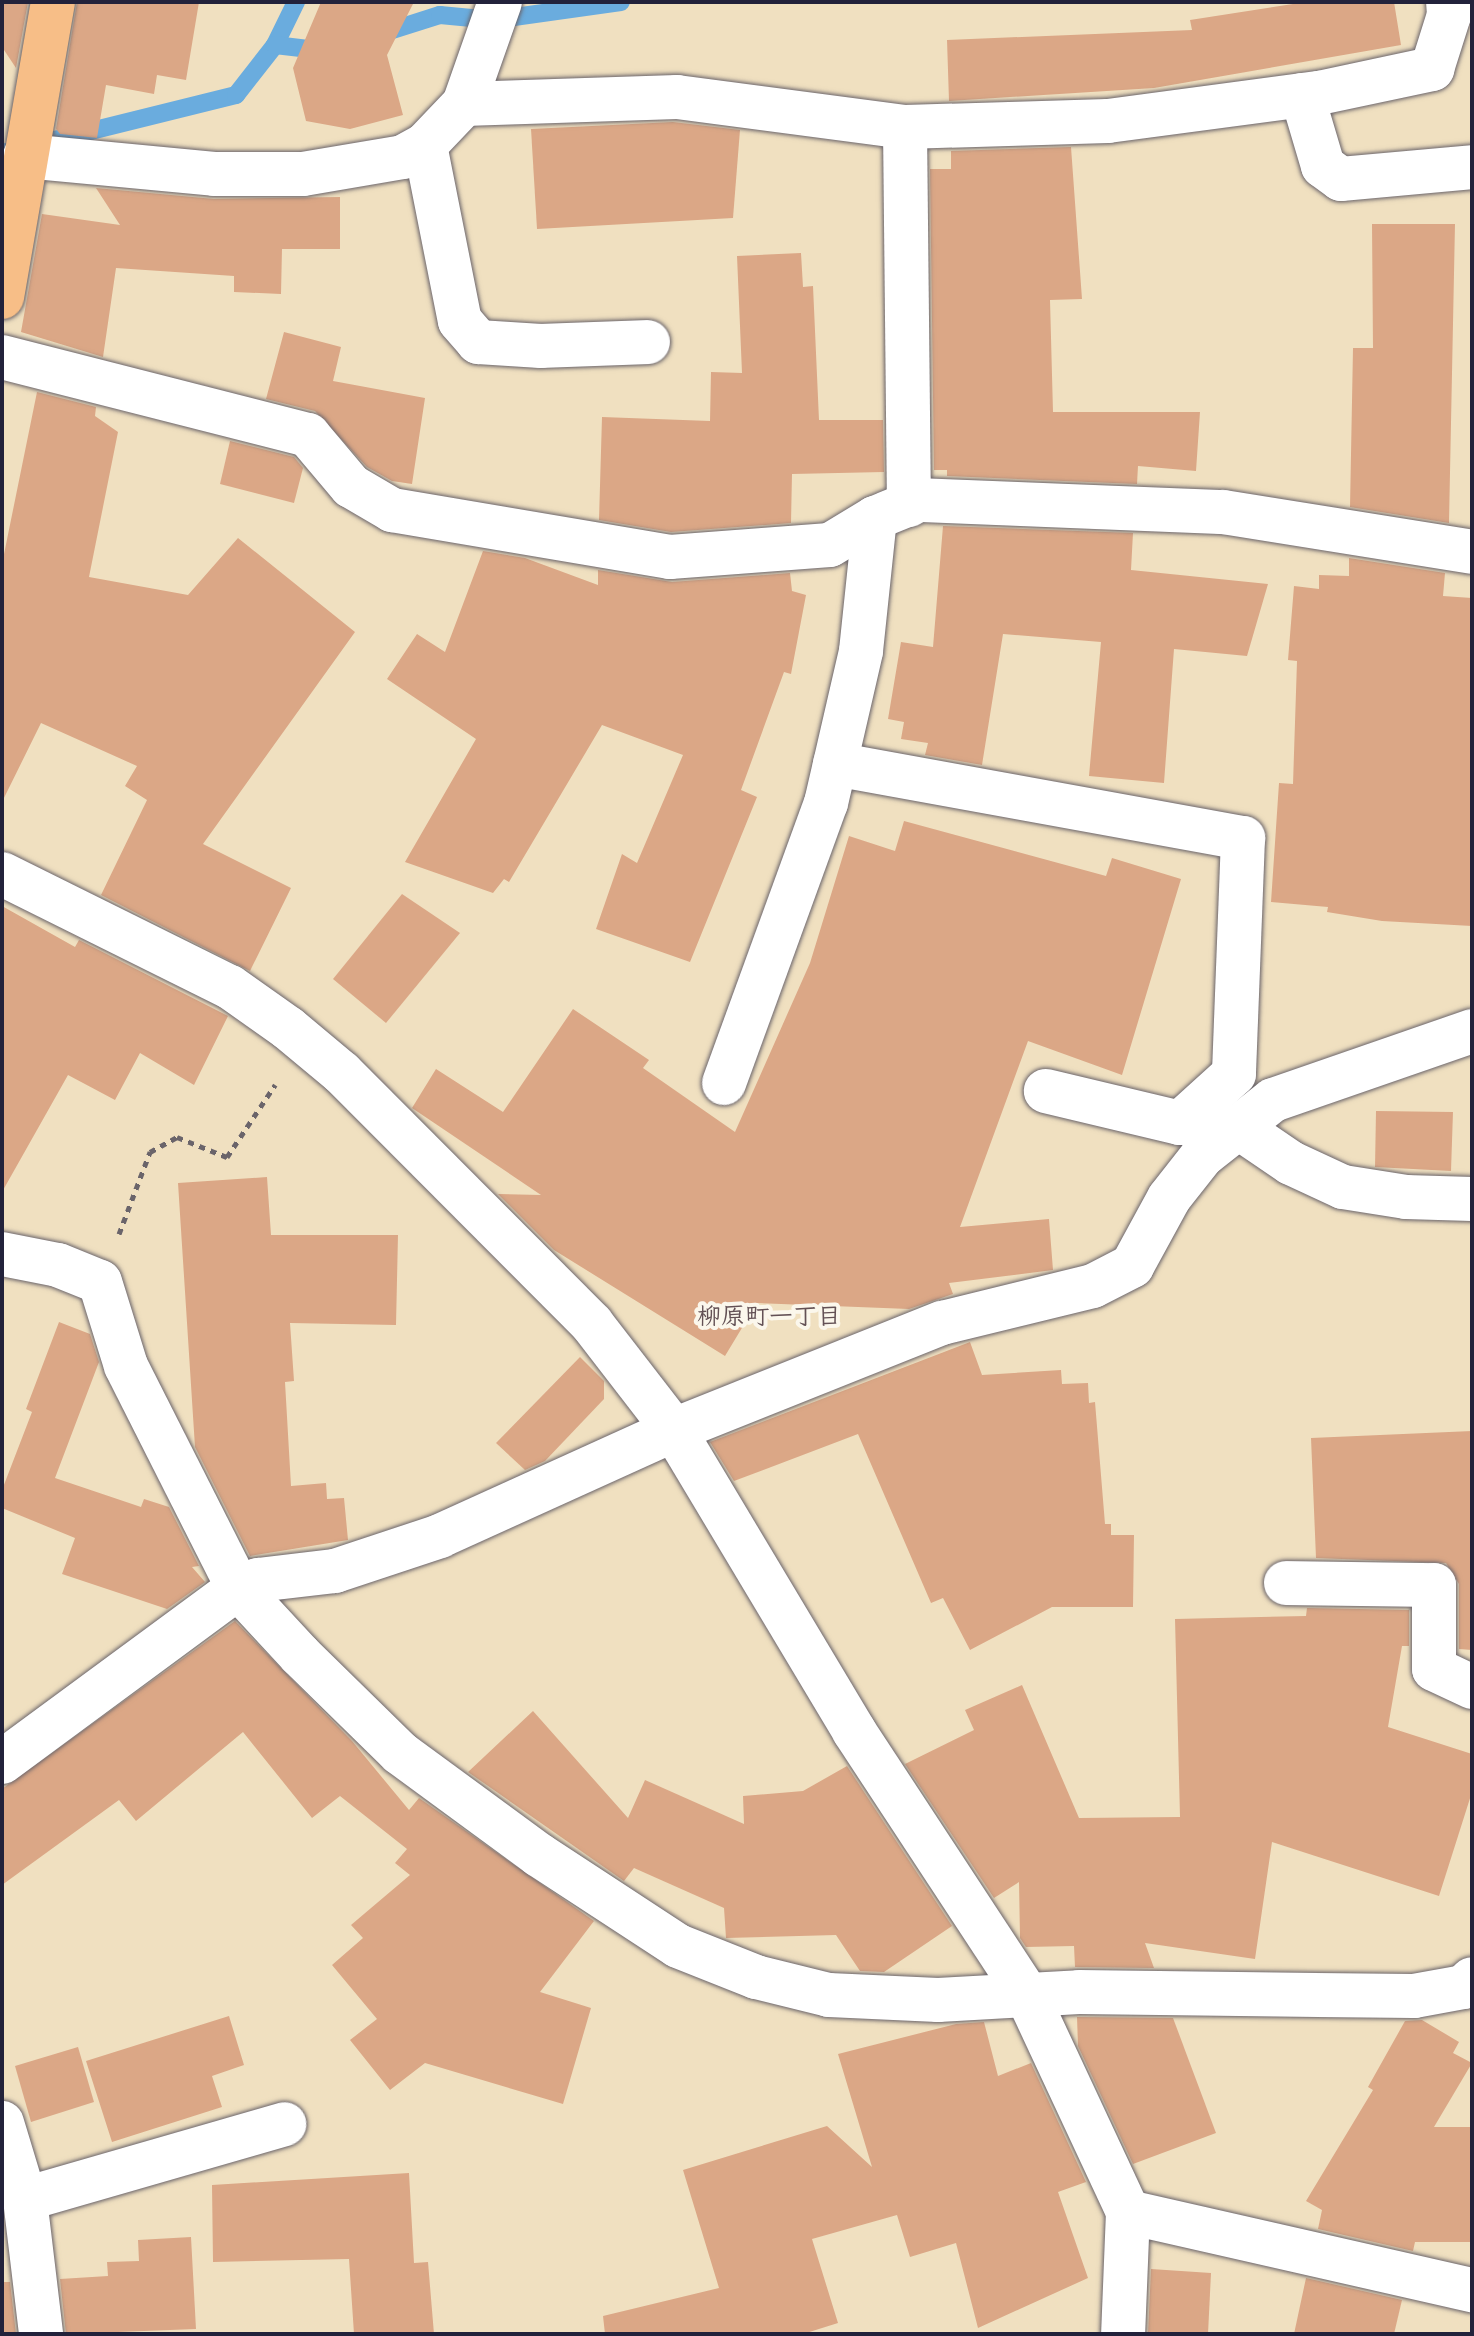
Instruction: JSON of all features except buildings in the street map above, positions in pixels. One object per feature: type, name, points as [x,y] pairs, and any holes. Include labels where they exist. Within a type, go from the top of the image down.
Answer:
[{"type":"main road","points":[[2,297],[53,2]]},
{"type":"street","points":[[25,156],[214,174],[303,174],[403,157],[425,145],[464,104],[500,2]]},
{"type":"street","points":[[464,104],[677,97],[905,127],[1108,121],[1302,95],[1432,69],[1449,15],[1448,2]]},
{"type":"street","points":[[1302,95],[1323,166],[1341,179],[1472,167]]},
{"type":"street","points":[[724,1083],[826,803],[892,511],[905,127]]},
{"type":"street","points":[[425,145],[460,321],[478,342],[541,346],[648,342]]},
{"type":"street","points":[[2,357],[308,435],[351,486],[374,501],[438,518],[670,557],[830,545],[919,500],[1223,512],[1472,552]]},
{"type":"street","points":[[835,764],[1243,838],[1234,1074],[1251,1117],[1291,1163],[1343,1187],[1406,1197],[1472,1199]]},
{"type":"street","points":[[2,874],[230,987],[304,1041],[592,1324],[674,1430],[854,1731],[1026,1993],[1128,2212],[1123,2334]]},
{"type":"street","points":[[2,1762],[238,1588],[258,1580],[335,1571],[440,1536],[674,1430],[942,1323],[1093,1286],[1132,1266],[1169,1198],[1202,1156],[1251,1117],[1472,1031]]},
{"type":"street","points":[[1046,1091],[1180,1123],[1234,1074]]},
{"type":"street","points":[[2,1254],[58,1265],[100,1282],[126,1366],[238,1588],[400,1753],[539,1855],[678,1946],[756,1977],[829,1995],[938,2000],[1026,1993],[1414,1996],[1464,1987],[1472,1979]]},
{"type":"street","points":[[1286,1583],[1434,1585],[1434,1669],[1472,1687]]},
{"type":"street","points":[[2,2123],[25,2199],[41,2334]]},
{"type":"street","points":[[25,2199],[284,2124]]},
{"type":"street","points":[[1128,2212],[1472,2290]]},
{"type":"path","points":[[100,1282],[150,1152],[177,1137],[227,1157],[304,1041]]},
{"type":"waterway","points":[[275,45],[296,2]]},
{"type":"waterway","points":[[380,34],[440,15],[493,20],[621,2]]},
{"type":"waterway","points":[[2,153],[236,95],[275,45],[325,51]]},
{"type":"district","name":"柳原町一丁目","points":[[769,1315]]}]
